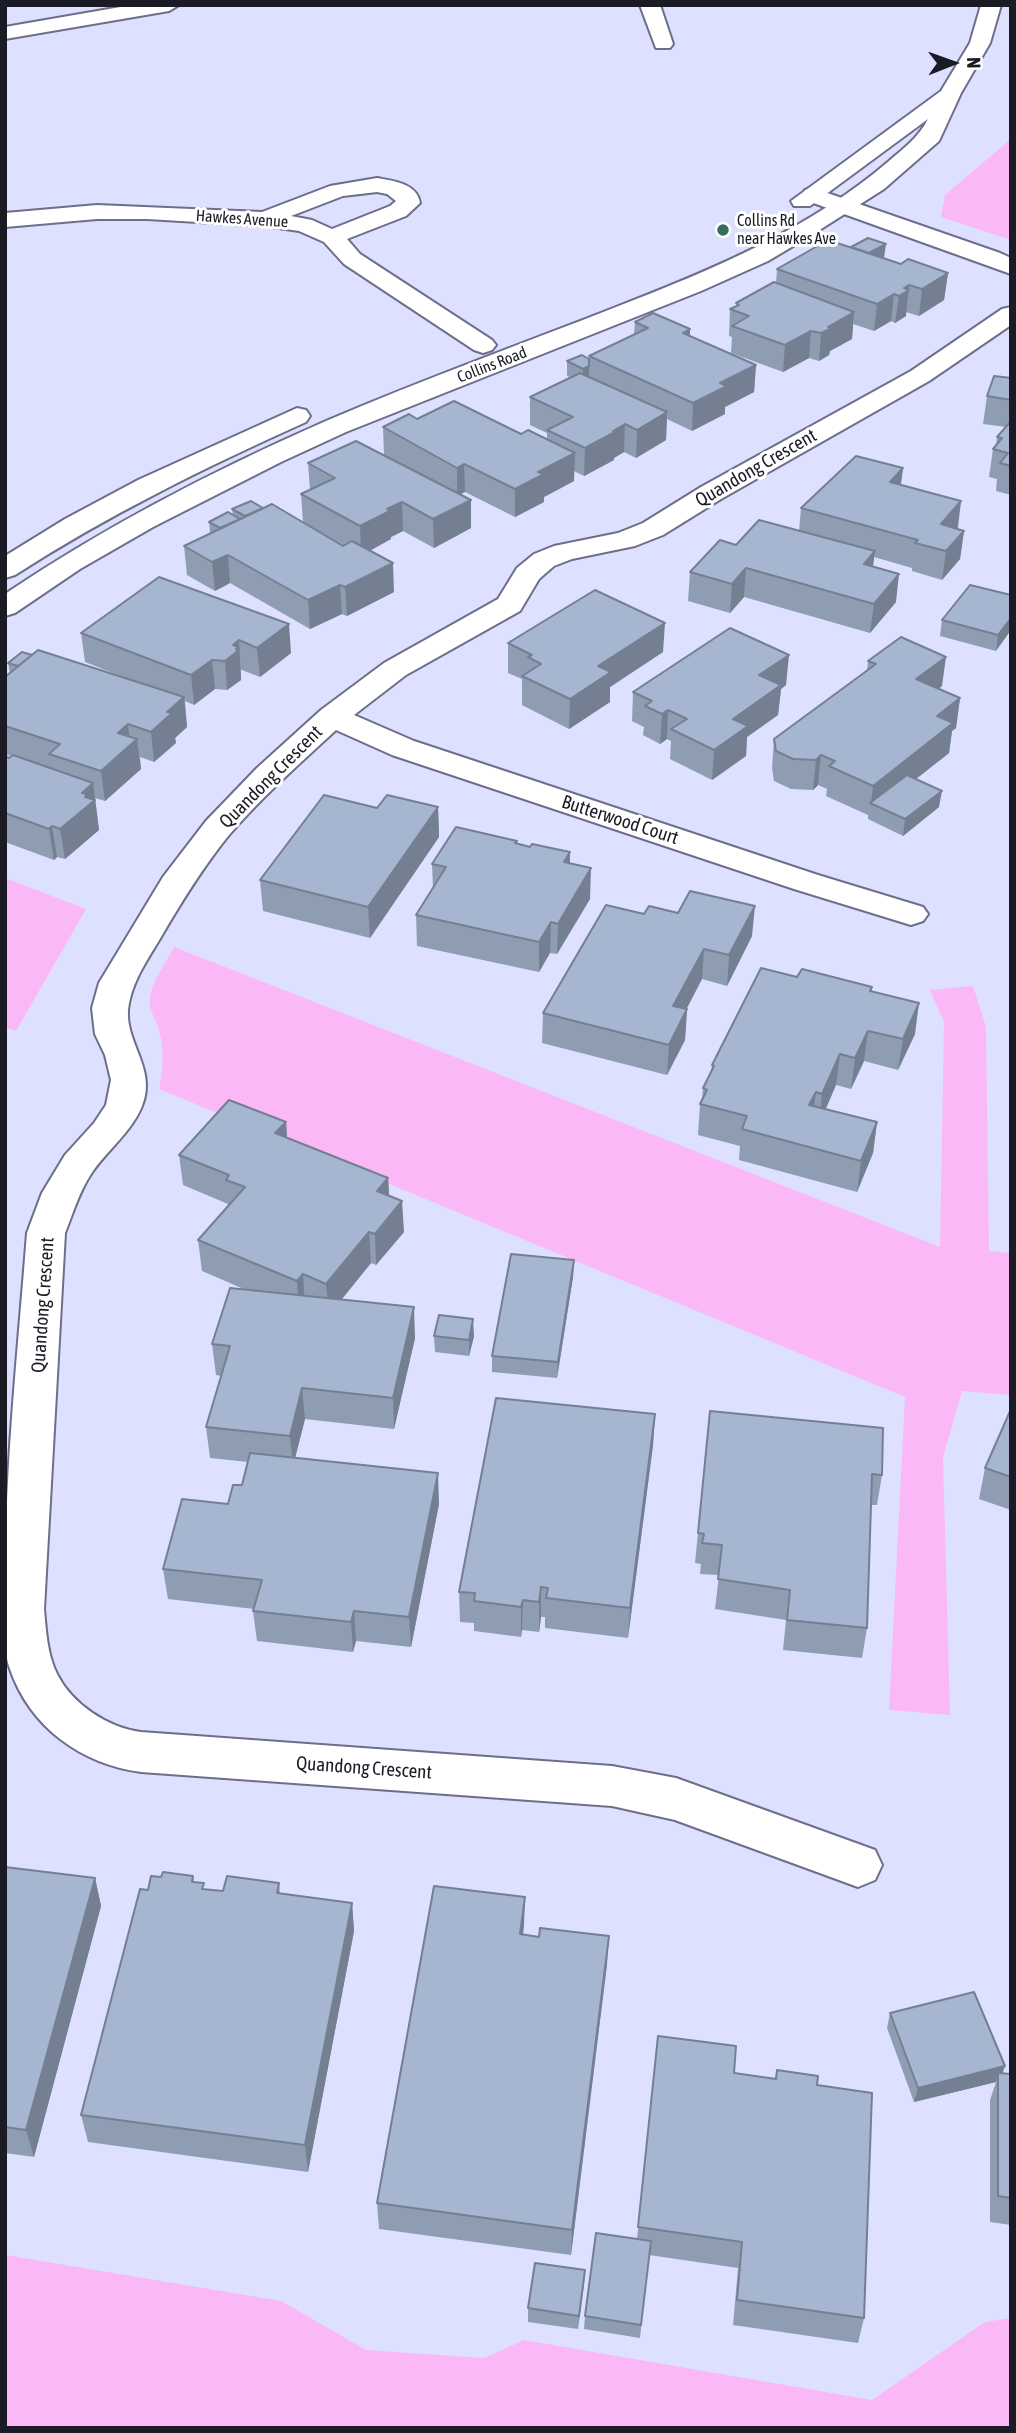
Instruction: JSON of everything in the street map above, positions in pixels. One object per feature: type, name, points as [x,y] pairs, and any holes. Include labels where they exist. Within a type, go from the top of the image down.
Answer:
[{"type":"street","points":[[5,33],[169,5]]},
{"type":"street","points":[[650,5],[663,44]]},
{"type":"street","name":"Collins Road","points":[[5,607],[70,563],[132,527],[260,461],[337,426],[692,286],[760,256],[876,184],[931,136],[950,93],[980,43],[991,5]]},
{"type":"street","name":"Collins Road","points":[[780,216],[813,195],[950,93]]},
{"type":"street","points":[[265,219],[296,206],[361,186],[393,187],[407,196],[408,202],[398,211],[332,237]]},
{"type":"street","points":[[813,195],[992,258],[1011,268]]},
{"type":"street","name":"Hawkes Avenue","points":[[5,220],[134,212],[265,219],[303,225],[332,237],[352,259],[483,345]]},
{"type":"street","name":"Collins Road","points":[[379,383],[626,290],[725,246]]},
{"type":"street","name":"Quandong Crescent","points":[[858,1865],[676,1799],[612,1786],[124,1750],[85,1734],[53,1709],[36,1682],[24,1644],[22,1609],[46,1233],[61,1193],[79,1164],[107,1132],[124,1107],[129,1080],[123,1055],[113,1034],[110,1008],[116,983],[175,884],[218,828],[268,775],[332,717],[395,669],[510,605],[527,574],[544,560],[564,552],[625,540],[653,529],[780,453],[920,376],[1011,314]]},
{"type":"street","points":[[5,569],[96,512],[153,482],[317,407]]},
{"type":"street","name":"Butterwood Court","points":[[332,717],[403,748],[806,882],[911,914]]},
{"type":"shaded area","points":[[1011,139],[1011,240],[941,217],[945,195]]},
{"type":"shaded area","points":[[5,878],[86,909],[16,1031],[5,1027]]},
{"type":"shaded area","points":[[174,947],[940,1247],[944,1022],[930,990],[973,986],[986,1027],[989,1251],[1011,1253],[1011,1395],[962,1391],[943,1457],[950,1715],[889,1710],[905,1397],[159,1089],[162,1048],[150,998],[155,981]]},
{"type":"shaded area","points":[[5,2255],[281,2301],[366,2350],[484,2358],[524,2340],[872,2400],[985,2322],[1011,2318],[1011,2428],[5,2428]]},
{"type":"building","points":[[868,238],[886,244],[869,253],[851,247]]},
{"type":"building","points":[[828,240],[901,264],[908,259],[948,273],[922,289],[909,285],[904,288],[909,290],[899,296],[894,294],[877,304],[777,269]]},
{"type":"building","points":[[774,282],[854,312],[828,327],[832,328],[821,333],[811,331],[785,345],[732,326],[749,316],[730,309]]},
{"type":"building","points":[[653,313],[690,329],[683,333],[756,365],[720,383],[727,386],[693,403],[589,356],[648,328],[635,322]]},
{"type":"building","points":[[582,355],[589,359],[589,366],[583,369],[567,361]]},
{"type":"building","points":[[580,373],[667,412],[637,430],[625,424],[585,448],[547,430],[573,417],[530,397]]},
{"type":"building","points":[[994,376],[1011,378],[1011,400],[987,396]]},
{"type":"building","points":[[454,401],[521,434],[528,430],[575,453],[538,472],[544,474],[515,489],[464,464],[457,468],[383,427],[409,414],[417,419]]},
{"type":"building","points":[[1011,421],[1011,466],[1000,463],[1008,453],[993,449],[1002,438],[997,437]]},
{"type":"building","points":[[356,441],[471,500],[433,519],[402,502],[360,526],[301,494],[335,478],[308,463]]},
{"type":"building","points":[[856,456],[903,468],[890,482],[961,501],[941,524],[964,531],[946,551],[915,543],[918,540],[801,508]]},
{"type":"building","points":[[251,501],[263,508],[245,516],[232,509]]},
{"type":"building","points":[[272,504],[343,546],[352,541],[393,563],[345,587],[340,585],[308,600],[228,555],[212,562],[184,546]]},
{"type":"building","points":[[228,512],[240,519],[220,528],[209,522]]},
{"type":"building","points":[[759,520],[875,551],[864,564],[899,574],[874,604],[746,568],[732,584],[690,572],[720,540],[736,545]]},
{"type":"building","points":[[159,577],[289,624],[257,648],[239,640],[233,645],[239,650],[225,661],[212,660],[191,675],[81,633]]},
{"type":"building","points":[[970,585],[1011,595],[1011,618],[998,635],[942,620]]},
{"type":"building","points":[[595,590],[665,623],[598,666],[611,672],[570,699],[522,676],[541,664],[528,657],[532,655],[508,643]]},
{"type":"building","points":[[730,628],[789,655],[759,675],[781,685],[733,719],[748,726],[714,750],[671,729],[687,719],[668,710],[662,714],[645,706],[652,701],[633,692]]},
{"type":"building","points":[[901,637],[946,657],[916,679],[960,698],[937,716],[953,723],[873,786],[829,766],[835,761],[821,755],[816,760],[793,759],[776,751],[774,739],[876,664],[868,661]]},
{"type":"building","points":[[38,650],[184,697],[167,712],[172,713],[151,732],[128,724],[118,733],[137,739],[101,771],[49,754],[60,744],[5,726],[5,677]]},
{"type":"building","points":[[22,652],[32,655],[18,666],[8,663]]},
{"type":"building","points":[[13,755],[93,783],[82,793],[95,800],[60,829],[52,826],[49,829],[5,813],[5,756],[9,758]]},
{"type":"building","points":[[907,775],[942,791],[905,819],[870,803]]},
{"type":"building","points":[[324,795],[377,808],[387,795],[438,807],[368,907],[260,880]]},
{"type":"building","points":[[456,827],[517,841],[515,843],[530,847],[532,844],[570,852],[564,862],[591,868],[558,924],[551,922],[539,942],[416,915],[446,867],[432,864]]},
{"type":"building","points":[[690,891],[755,906],[729,955],[704,949],[673,1006],[687,1009],[669,1045],[543,1013],[606,905],[644,914],[649,906],[678,913]]},
{"type":"building","points":[[761,968],[797,977],[802,969],[872,987],[870,991],[919,1003],[903,1039],[868,1031],[855,1058],[840,1054],[822,1094],[816,1092],[809,1105],[877,1122],[861,1161],[742,1129],[747,1116],[700,1104],[707,1090],[703,1088],[714,1066],[712,1065]]},
{"type":"building","points":[[229,1100],[286,1122],[275,1133],[388,1178],[377,1191],[402,1201],[375,1234],[369,1232],[326,1284],[303,1274],[297,1281],[198,1240],[245,1187],[226,1180],[229,1175],[179,1155]]},
{"type":"building","points":[[511,1254],[574,1260],[558,1362],[492,1356]]},
{"type":"building","points":[[230,1288],[414,1307],[393,1398],[302,1388],[290,1436],[206,1427],[230,1346],[212,1344]]},
{"type":"building","points":[[439,1315],[473,1319],[469,1340],[434,1336]]},
{"type":"building","points":[[496,1398],[655,1414],[630,1608],[546,1598],[548,1588],[541,1587],[539,1602],[523,1600],[521,1607],[474,1601],[475,1593],[459,1592]]},
{"type":"building","points":[[1011,1409],[1011,1477],[985,1468]]},
{"type":"building","points":[[710,1411],[883,1428],[882,1475],[872,1474],[867,1628],[787,1620],[790,1590],[718,1579],[722,1545],[702,1543],[704,1534],[698,1533]]},
{"type":"building","points":[[250,1453],[438,1473],[409,1617],[354,1611],[351,1622],[253,1611],[262,1580],[163,1569],[182,1499],[228,1504],[233,1485],[242,1485]]},
{"type":"building","points":[[5,1867],[95,1878],[26,2130],[5,2127]]},
{"type":"building","points":[[163,1872],[193,1876],[192,1882],[204,1883],[202,1889],[223,1891],[227,1876],[279,1883],[277,1893],[352,1903],[305,2145],[81,2115],[140,1889],[148,1890],[151,1876],[161,1877]]},
{"type":"building","points":[[434,1886],[525,1897],[520,1934],[539,1937],[540,1928],[609,1936],[572,2230],[377,2203]]},
{"type":"building","points":[[974,1992],[1005,2066],[918,2088],[890,2013]]},
{"type":"building","points":[[658,2036],[736,2046],[734,2073],[776,2079],[777,2070],[818,2076],[817,2085],[872,2093],[864,2318],[737,2300],[742,2242],[638,2227]]},
{"type":"building","points":[[998,2073],[1011,2074],[1011,2198],[998,2196]]},
{"type":"building","points":[[596,2233],[651,2241],[641,2325],[585,2316]]},
{"type":"building","points":[[535,2263],[585,2270],[579,2316],[528,2308]]},
{"type":"place","name":"Collins Rd near Hawkes Ave","points":[[723,230]]}]
